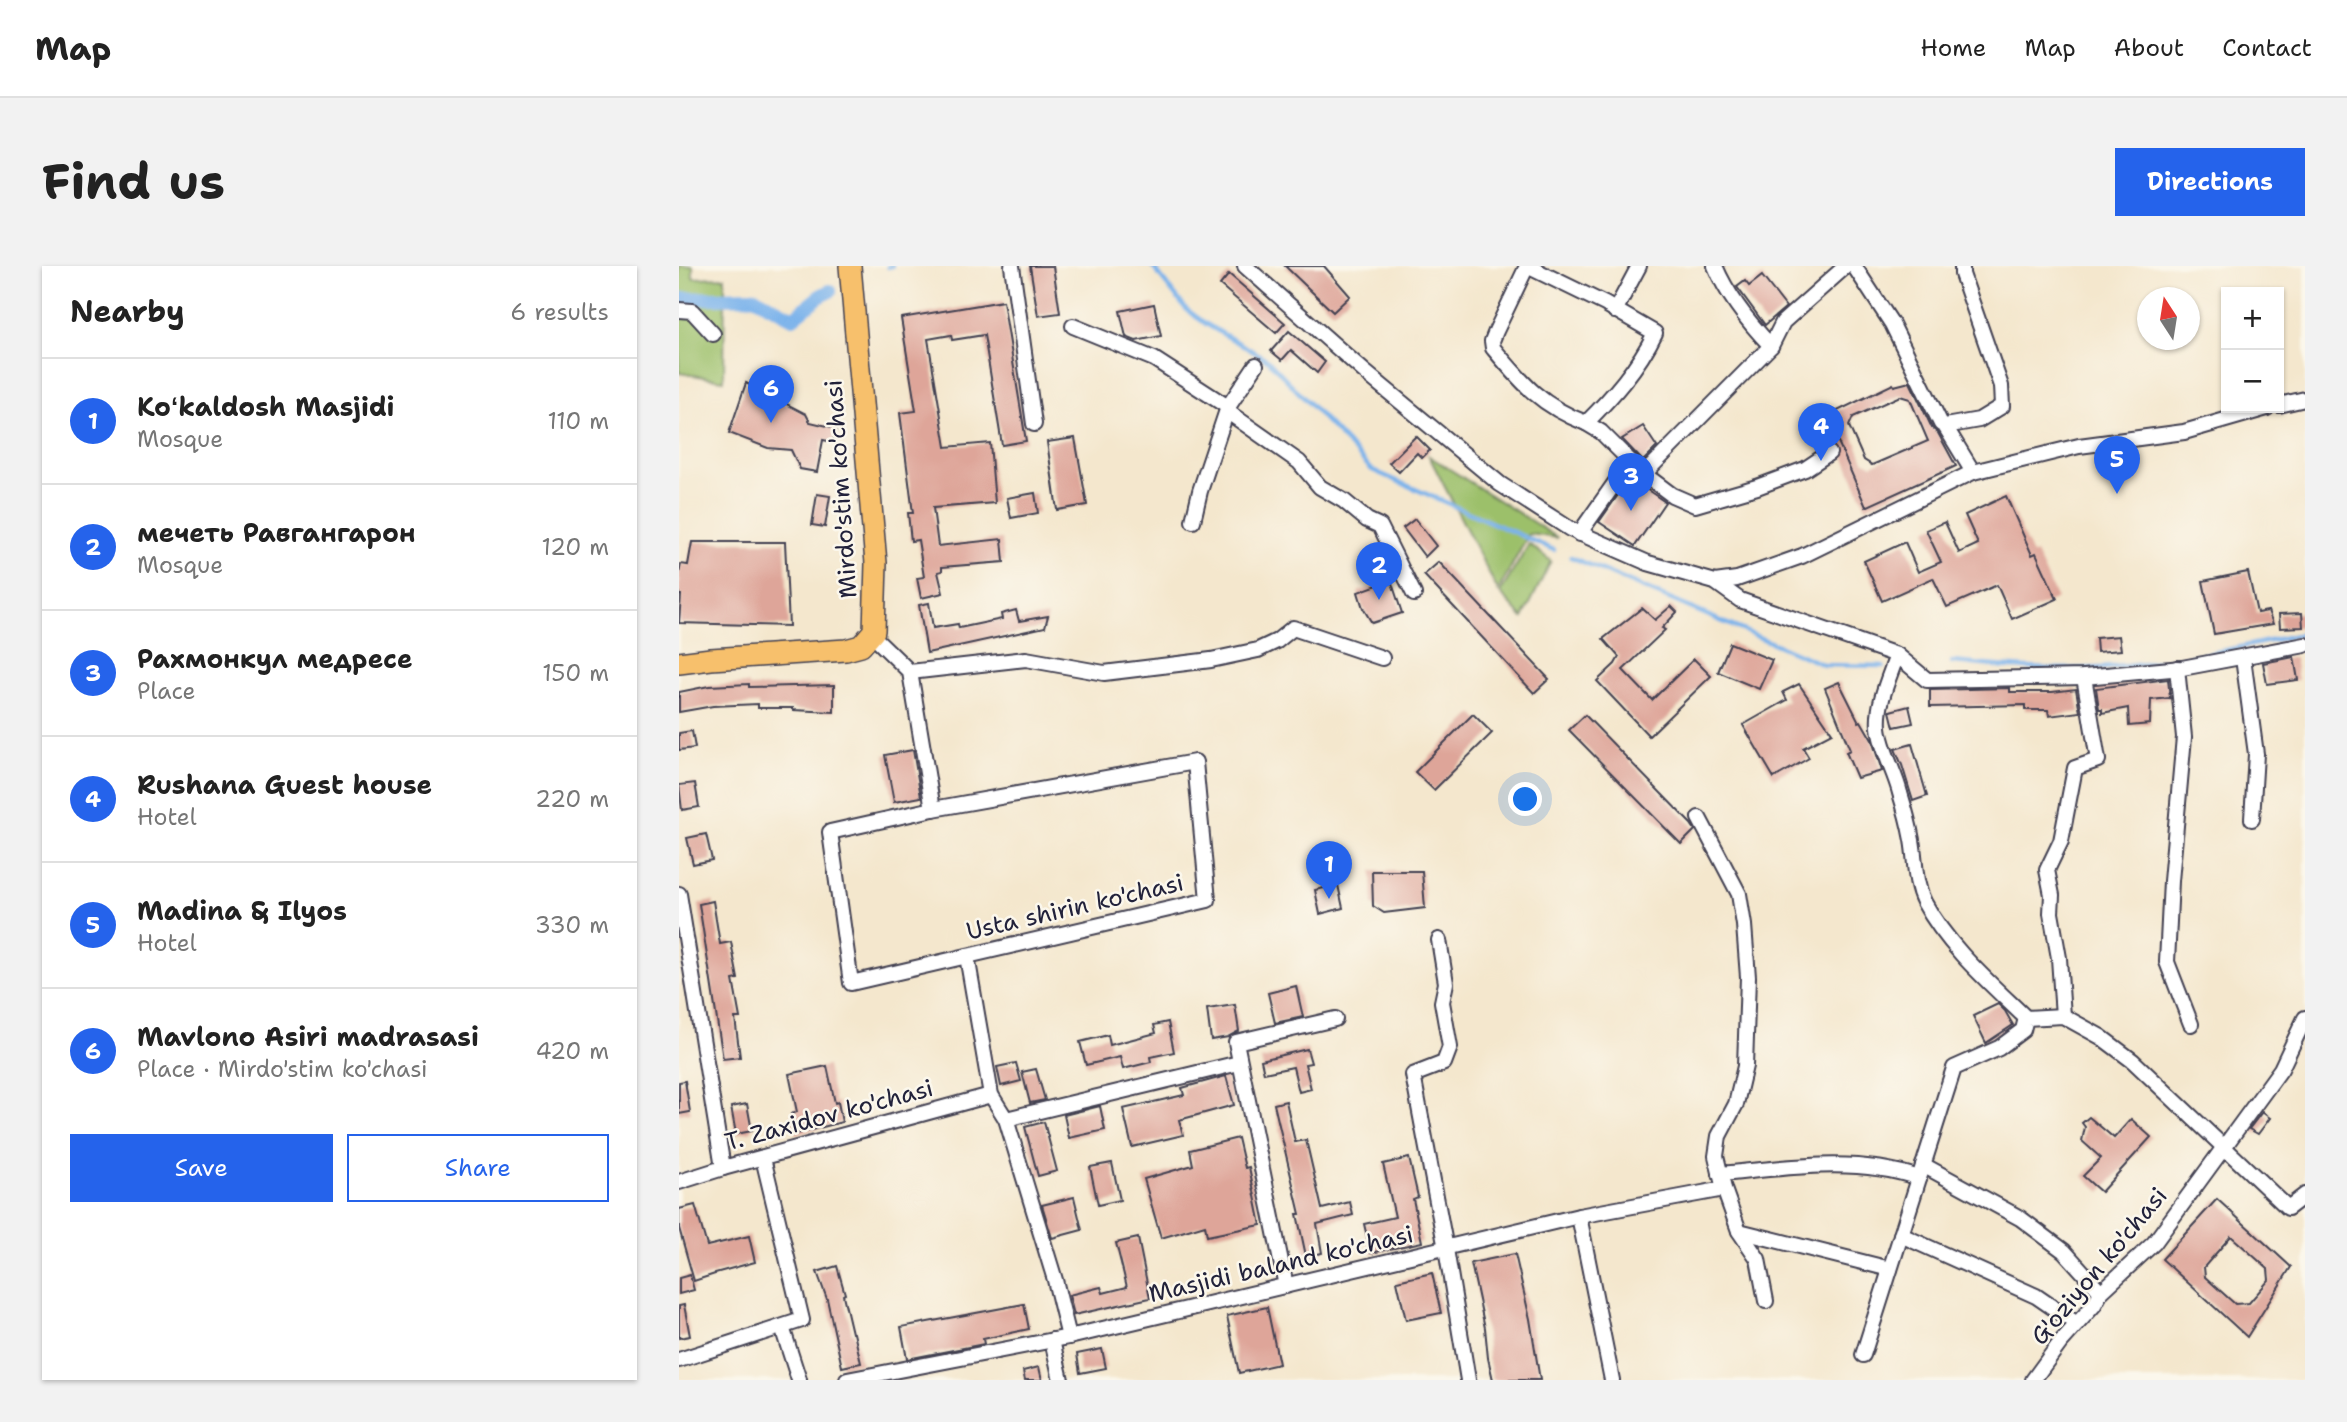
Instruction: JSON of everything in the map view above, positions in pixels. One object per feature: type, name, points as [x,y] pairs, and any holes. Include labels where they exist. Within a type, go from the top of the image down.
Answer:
[{"type":"main road","name":"Mirdo'stim ko'chasi","points":[[679,663],[838,652],[861,646],[874,631],[876,563],[851,266]]},
{"type":"street","points":[[1011,266],[1034,424]]},
{"type":"street","points":[[1245,266],[1366,373],[1500,484],[1579,534],[1648,563],[1715,582],[1740,600],[1897,655],[1927,680],[2084,677],[2177,668],[2305,645]]},
{"type":"street","points":[[1586,423],[1616,393],[1646,352],[1655,333],[1527,266],[1496,331],[1492,341],[1493,348],[1539,400],[1601,432],[1629,463],[1672,495],[1695,505],[1757,487],[1805,469],[1829,453]]},
{"type":"street","points":[[1615,312],[1639,266]]},
{"type":"street","points":[[1715,266],[1721,282],[1741,313],[1771,346]]},
{"type":"street","points":[[1644,474],[1771,346],[1783,322],[1846,266]]},
{"type":"street","points":[[1854,266],[1892,324],[1941,424],[1945,426],[1973,472]]},
{"type":"street","points":[[1945,426],[1979,420],[2002,406],[2001,386],[1962,274],[1962,266]]},
{"type":"street","points":[[679,310],[692,311],[713,334]]},
{"type":"street","points":[[1073,326],[1154,359],[1299,462],[1320,487],[1344,500],[1367,520],[1380,526],[1415,594]]},
{"type":"street","points":[[1193,521],[1200,491],[1228,410],[1256,365]]},
{"type":"street","points":[[2284,404],[2305,399]]},
{"type":"street","points":[[1715,582],[1737,579],[1802,556],[1973,472],[2078,446],[2184,432],[2250,413]]},
{"type":"street","points":[[1579,534],[1629,463]]},
{"type":"street","points":[[909,672],[1026,659],[1104,673],[1211,660],[1258,649],[1277,641],[1293,628],[1382,657]]},
{"type":"street","points":[[874,631],[874,637],[909,672],[933,809]]},
{"type":"street","points":[[1897,655],[1885,691],[1879,729],[1900,791],[1912,842],[1915,877],[1936,920],[1980,974],[2026,1018],[2063,1017],[2092,1031],[2133,1061],[2288,1208],[2305,1195]]},
{"type":"street","points":[[2243,658],[2256,754],[2252,819]]},
{"type":"street","points":[[2177,668],[2183,737],[2167,962],[2191,1024]]},
{"type":"street","points":[[2063,1017],[2059,958],[2047,870],[2061,841],[2075,768],[2098,760],[2084,677]]},
{"type":"street","name":"Usta shirin ko'chasi","points":[[1195,762],[1208,900],[967,956],[851,983],[830,832],[933,809],[1195,762]]},
{"type":"street","points":[[1699,818],[1739,894],[1744,925],[1748,977],[1745,1066],[1736,1104],[1719,1136],[1716,1156],[1739,1231],[1758,1259],[1766,1301]]},
{"type":"street","points":[[679,894],[723,1168]]},
{"type":"street","points":[[1439,940],[1446,983],[1442,1002],[1450,1047],[1444,1063],[1413,1075],[1468,1380]]},
{"type":"street","points":[[967,956],[991,1095],[1006,1119],[1055,1280],[1069,1337]]},
{"type":"street","points":[[1863,1355],[1954,1068],[1999,1048],[2023,1030],[2026,1018]]},
{"type":"street","name":"G'oziyon ko'chasi","points":[[2033,1380],[2094,1305],[2101,1292],[2154,1243],[2281,1069],[2305,1018]]},
{"type":"street","points":[[1286,1286],[1236,1042],[1335,1019]]},
{"type":"street","points":[[1006,1119],[1239,1063]]},
{"type":"street","name":"T. Zaxidov ko'chasi","points":[[679,1182],[723,1168],[764,1164],[991,1095]]},
{"type":"street","points":[[679,1360],[802,1321],[764,1164]]},
{"type":"street","points":[[1720,1174],[1846,1164],[1903,1172],[1921,1171],[2020,1218],[2064,1251],[2101,1292]]},
{"type":"street","name":"Masjidi baland ko'chasi","points":[[847,1380],[1069,1337],[1579,1216],[1724,1189]]},
{"type":"street","points":[[1579,1216],[1612,1380]]},
{"type":"street","points":[[1739,1231],[1890,1269]]},
{"type":"street","points":[[1901,1235],[2036,1296],[2077,1324]]},
{"type":"street","points":[[782,1327],[799,1380]]},
{"type":"street","points":[[1052,1340],[1061,1380]]},
{"type":"green space","points":[[679,266],[693,266],[693,278],[725,277],[724,380],[679,373]]},
{"type":"green space","points":[[1429,456],[1558,538],[1529,534],[1498,591]]},
{"type":"green space","points":[[1529,544],[1551,561],[1523,618],[1500,593]]},
{"type":"building","points":[[1030,266],[1053,266],[1060,313],[1038,316]]},
{"type":"building","points":[[1285,266],[1324,266],[1350,296],[1333,312]]},
{"type":"building","points":[[1229,274],[1285,323],[1276,333],[1220,285]]},
{"type":"building","points":[[1762,276],[1786,307],[1765,325],[1737,287],[1745,281],[1749,286]]},
{"type":"building","points":[[1003,301],[1026,441],[1002,445],[984,335],[952,340],[951,335],[928,339],[946,447],[990,443],[995,503],[933,508],[938,546],[1002,539],[1004,562],[942,567],[942,571],[938,572],[943,593],[921,598],[917,578],[924,577],[918,540],[911,541],[908,513],[913,513],[900,413],[916,411],[901,318]]},
{"type":"building","points":[[1154,304],[1161,336],[1136,341],[1126,337],[1120,311]]},
{"type":"building","points":[[1289,331],[1325,362],[1317,373],[1291,350],[1282,360],[1271,351]]},
{"type":"building","points":[[1910,382],[1932,428],[1938,433],[1956,466],[1866,507],[1827,416],[1893,384],[1894,386]],"holes":[[[1900,396],[1910,399],[1928,441],[1872,465],[1864,460],[1849,426],[1853,417]]]},
{"type":"building","points":[[746,383],[806,414],[810,422],[836,428],[833,442],[823,440],[817,472],[800,469],[791,450],[768,448],[729,433]]},
{"type":"building","points":[[1643,426],[1657,447],[1643,461],[1622,439]]},
{"type":"building","points":[[1416,436],[1430,450],[1422,458],[1417,453],[1399,472],[1389,463]]},
{"type":"building","points":[[1075,438],[1087,505],[1057,510],[1047,442]]},
{"type":"building","points":[[1630,478],[1665,502],[1635,546],[1599,522]]},
{"type":"building","points":[[1035,493],[1038,513],[1011,518],[1007,498]]},
{"type":"building","points":[[817,494],[830,496],[825,527],[812,525]]},
{"type":"building","points":[[2006,496],[2032,555],[2036,553],[2057,599],[2012,619],[1997,585],[1947,607],[1933,578],[1882,601],[1864,561],[1905,542],[1918,572],[1941,562],[1926,530],[1945,522],[1959,553],[1978,544],[1965,515]]},
{"type":"building","points":[[1415,519],[1436,546],[1425,557],[1403,528]]},
{"type":"building","points":[[692,542],[785,542],[789,626],[679,623],[679,574],[681,564],[688,565]]},
{"type":"building","points":[[1439,562],[1549,679],[1534,693],[1424,575]]},
{"type":"building","points":[[2248,572],[2257,613],[2268,611],[2273,624],[2214,634],[2203,581]]},
{"type":"building","points":[[1391,580],[1402,613],[1372,623],[1358,592]]},
{"type":"building","points":[[929,603],[933,628],[958,624],[959,628],[1002,619],[1001,614],[1016,610],[1019,621],[1048,616],[1045,627],[927,653],[919,605]]},
{"type":"building","points":[[1671,606],[1677,612],[1662,628],[1665,630],[1623,670],[1652,700],[1694,659],[1711,676],[1649,736],[1597,681],[1619,657],[1603,639],[1642,608],[1655,620]]},
{"type":"building","points":[[2302,613],[2303,627],[2280,628],[2279,614]]},
{"type":"building","points":[[2119,636],[2121,650],[2097,652],[2096,638]]},
{"type":"building","points":[[1730,643],[1772,660],[1759,689],[1718,672]]},
{"type":"building","points":[[2294,657],[2298,680],[2267,684],[2263,663]]},
{"type":"building","points":[[2168,679],[2170,698],[2151,700],[2150,724],[2129,726],[2128,708],[2102,713],[2102,709],[2099,709],[2096,688]]},
{"type":"building","points":[[1839,682],[1859,722],[1861,721],[1872,740],[1882,771],[1857,778],[1846,752],[1850,750],[1825,688]]},
{"type":"building","points":[[749,684],[749,687],[834,685],[834,712],[758,708],[758,704],[713,706],[679,712],[679,692],[709,686]]},
{"type":"building","points":[[1799,684],[1832,733],[1803,748],[1809,758],[1774,778],[1743,725],[1787,700],[1783,692]]},
{"type":"building","points":[[2010,688],[2010,692],[2076,689],[2080,712],[2049,716],[2048,710],[2025,710],[2025,705],[1930,707],[1930,690]]},
{"type":"building","points":[[1909,706],[1913,723],[1894,727],[1890,711]]},
{"type":"building","points":[[1473,714],[1492,733],[1434,790],[1415,772]]},
{"type":"building","points":[[1585,715],[1691,824],[1695,830],[1681,844],[1569,730]]},
{"type":"building","points":[[692,731],[695,748],[679,750],[679,733]]},
{"type":"building","points":[[1912,744],[1927,796],[1913,801],[1895,749]]},
{"type":"building","points":[[913,750],[921,797],[894,802],[885,755]]},
{"type":"building","points":[[695,783],[699,807],[682,810],[679,785]]},
{"type":"building","points":[[706,834],[712,860],[693,864],[687,838]]},
{"type":"building","points":[[1372,871],[1422,871],[1425,908],[1384,913],[1373,906]]},
{"type":"building","points":[[1338,885],[1343,908],[1320,914],[1315,890]]},
{"type":"building","points":[[713,901],[720,944],[731,942],[738,979],[733,980],[740,1018],[735,1018],[740,1057],[723,1059],[699,904]]},
{"type":"building","points":[[1296,986],[1303,1017],[1275,1023],[1268,993]]},
{"type":"building","points":[[1998,1004],[2013,1025],[1986,1043],[1973,1016]]},
{"type":"building","points":[[1235,1005],[1239,1031],[1228,1037],[1211,1040],[1207,1009]]},
{"type":"building","points":[[1168,1022],[1174,1052],[1150,1057],[1151,1062],[1123,1069],[1120,1057],[1086,1065],[1080,1042],[1108,1035],[1110,1045],[1156,1033],[1154,1025]]},
{"type":"building","points":[[1307,1049],[1311,1063],[1305,1064],[1311,1089],[1299,1092],[1293,1067],[1264,1073],[1261,1060]]},
{"type":"building","points":[[1016,1063],[1021,1081],[1001,1086],[997,1067]]},
{"type":"building","points":[[827,1066],[842,1122],[796,1134],[791,1114],[797,1112],[789,1074]]},
{"type":"building","points":[[1036,1069],[1045,1100],[1030,1103],[1022,1072]]},
{"type":"building","points":[[1226,1076],[1234,1105],[1179,1120],[1183,1135],[1132,1147],[1123,1109],[1184,1095],[1182,1088]]},
{"type":"building","points":[[685,1081],[690,1112],[679,1114],[679,1082]]},
{"type":"building","points":[[1286,1101],[1295,1142],[1306,1140],[1322,1209],[1350,1202],[1353,1215],[1317,1224],[1322,1253],[1306,1256],[1297,1214],[1300,1214],[1274,1104]]},
{"type":"building","points":[[747,1104],[752,1131],[736,1134],[731,1107]]},
{"type":"building","points":[[1100,1106],[1105,1130],[1069,1138],[1064,1115]]},
{"type":"building","points":[[2262,1112],[2270,1118],[2258,1134],[2249,1129]]},
{"type":"building","points":[[2089,1117],[2114,1138],[2131,1119],[2151,1137],[2101,1192],[2083,1176],[2101,1158],[2082,1141],[2085,1127],[2082,1123]]},
{"type":"building","points":[[1044,1122],[1057,1171],[1038,1176],[1025,1127]]},
{"type":"building","points":[[1238,1138],[1245,1168],[1249,1167],[1261,1225],[1207,1236],[1205,1225],[1161,1238],[1144,1179],[1193,1165],[1190,1150]]},
{"type":"building","points":[[1409,1158],[1418,1197],[1413,1199],[1422,1242],[1371,1253],[1364,1224],[1395,1217],[1383,1164]]},
{"type":"building","points":[[1112,1163],[1120,1200],[1098,1205],[1090,1167]]},
{"type":"building","points":[[1074,1197],[1082,1230],[1052,1238],[1042,1205]]},
{"type":"building","points":[[2217,1199],[2291,1267],[2247,1337],[2162,1259]],"holes":[[[2231,1236],[2268,1269],[2269,1280],[2249,1303],[2235,1304],[2205,1277],[2204,1267]]]},
{"type":"building","points":[[695,1205],[707,1246],[749,1236],[755,1262],[694,1281],[679,1228],[679,1209]]},
{"type":"building","points":[[1138,1238],[1150,1298],[1074,1315],[1069,1295],[1101,1287],[1103,1293],[1127,1287],[1116,1243]]},
{"type":"building","points":[[1515,1254],[1540,1380],[1493,1380],[1488,1358],[1485,1328],[1471,1263]]},
{"type":"building","points":[[837,1266],[861,1363],[842,1367],[827,1299],[817,1272]]},
{"type":"building","points":[[1432,1273],[1441,1313],[1406,1320],[1397,1281]]},
{"type":"building","points":[[690,1275],[694,1290],[679,1294],[679,1278]]},
{"type":"building","points":[[1024,1304],[1029,1329],[983,1339],[984,1344],[907,1359],[901,1327]]},
{"type":"building","points":[[684,1305],[690,1336],[679,1338],[679,1306]]},
{"type":"building","points":[[1267,1307],[1279,1364],[1239,1373],[1227,1316]]},
{"type":"building","points":[[1102,1349],[1106,1368],[1080,1373],[1077,1354]]},
{"type":"building","points":[[1039,1367],[1042,1380],[1025,1380],[1023,1371]]},
{"type":"waterway","points":[[888,267],[892,266]]},
{"type":"waterway","points":[[1152,266],[1186,309],[1206,324],[1268,360],[1372,470],[1554,550]]},
{"type":"waterway","points":[[679,299],[754,297],[793,318],[830,291]]},
{"type":"waterway","points":[[1571,557],[1824,665],[1883,666]]},
{"type":"waterway","points":[[1952,662],[2027,668],[2102,668],[2177,659],[2302,634]]},
{"type":"place","name":"Mavlono Asiri madrasasi","points":[[771,423]]},
{"type":"place","name":"Rushana Guest house","points":[[1821,461]]},
{"type":"place","name":"Madina & Ilyos","points":[[2117,494]]},
{"type":"place","name":"Рахмонкул медресе","points":[[1631,511]]},
{"type":"place","name":"мечеть Равгангарон","points":[[1379,600]]},
{"type":"place","name":"Koʻkaldosh Masjidi","points":[[1329,899]]}]
